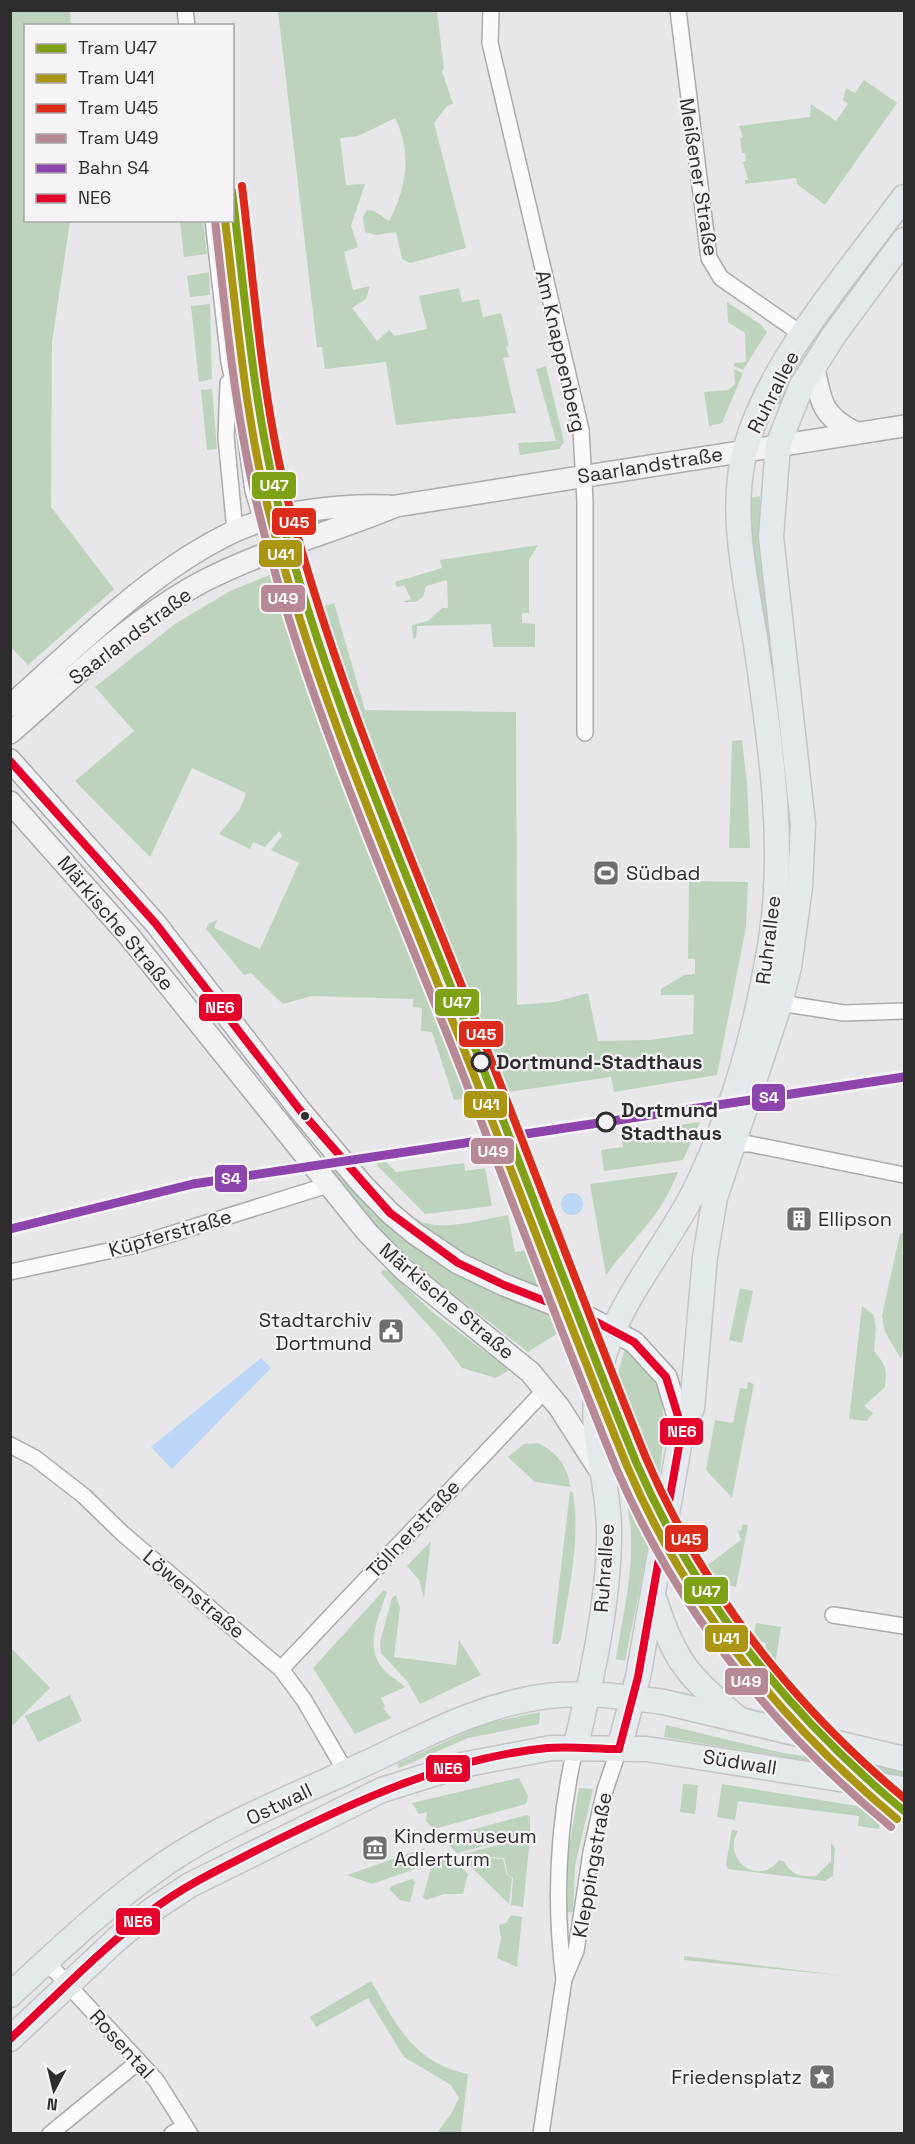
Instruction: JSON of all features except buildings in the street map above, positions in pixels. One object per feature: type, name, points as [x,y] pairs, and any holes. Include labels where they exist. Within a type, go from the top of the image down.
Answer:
[{"type":"main road","name":"Ruhrallee","points":[[575,1749],[588,1694],[609,1545],[608,1515],[594,1431],[596,1390],[613,1330],[627,1300],[694,1192],[716,1139],[755,1021],[772,933],[777,860],[776,811],[764,700],[740,541],[740,495],[745,450],[761,407],[781,368],[904,197]]},
{"type":"main road","name":"Ruhrallee","points":[[618,1749],[634,1697],[654,1598],[682,1429],[692,1408],[709,1229],[732,1143],[780,1003],[797,923],[803,824],[771,537],[778,445],[801,387],[904,240]]},
{"type":"main road","points":[[814,368],[825,411],[837,423],[856,433]]},
{"type":"main road","name":"Saarlandstraße","points":[[10,733],[107,649],[201,583],[248,560],[396,506],[904,426]]},
{"type":"main road","name":"Saarlandstraße","points":[[10,706],[95,630],[160,577],[208,545],[235,531],[262,521],[353,504],[396,506]]},
{"type":"main road","points":[[248,560],[262,521]]},
{"type":"main road","points":[[235,531],[248,560]]},
{"type":"main road","name":"Märkische Straße","points":[[10,760],[156,924],[299,1109],[390,1213],[441,1252],[468,1268],[613,1330],[646,1352],[666,1377],[682,1429]]},
{"type":"main road","name":"Märkische Straße","points":[[10,802],[129,936],[366,1231],[403,1269],[524,1366],[546,1389],[588,1448],[601,1472]]},
{"type":"main road","points":[[654,1598],[676,1656],[701,1686],[740,1721]]},
{"type":"main road","name":"Südwall","points":[[588,1694],[664,1701],[904,1759]]},
{"type":"main road","name":"Ostwall","points":[[10,1995],[116,1899],[168,1862],[226,1830],[461,1718],[494,1707],[547,1696],[588,1694]]},
{"type":"main road","name":"Ostwall","points":[[10,2039],[117,1939],[152,1910],[190,1885],[332,1813],[397,1784],[462,1765],[543,1749],[575,1749]]},
{"type":"main road","name":"Südwall","points":[[575,1749],[661,1750],[904,1789]]},
{"type":"street","name":"Am Knappenberg","points":[[491,10],[490,43],[581,430],[584,475],[585,733]]},
{"type":"street","name":"Meißener Straße","points":[[678,10],[709,258],[722,278],[803,335]]},
{"type":"street","points":[[213,222],[229,362],[262,521]]},
{"type":"street","points":[[229,362],[226,437],[235,531]]},
{"type":"street","points":[[780,1003],[844,1013],[904,1011]]},
{"type":"street","points":[[732,1143],[750,1144],[904,1175]]},
{"type":"street","name":"Küpferstraße","points":[[10,1272],[136,1245],[328,1185]]},
{"type":"street","name":"Töllnerstraße","points":[[281,1669],[546,1389]]},
{"type":"street","name":"Löwenstraße","points":[[10,1445],[35,1458],[84,1496],[122,1533],[281,1669],[304,1700],[346,1772]]},
{"type":"street","points":[[833,1615],[904,1626]]},
{"type":"street","name":"Kleppingstraße","points":[[564,1979],[559,1934],[561,1840],[575,1749]]},
{"type":"street","name":"Kleppingstraße","points":[[541,2133],[564,1979],[576,1951],[591,1851],[605,1790],[618,1749]]},
{"type":"street","name":"Rosental","points":[[46,1961],[156,2080],[182,2131]]},
{"type":"street","points":[[50,2133],[138,2062]]},
{"type":"green space","points":[[10,11],[70,11],[71,24],[24,24],[24,222],[70,222],[52,342],[51,507],[114,589],[28,665],[10,646]]},
{"type":"green space","points":[[278,11],[437,11],[444,69],[442,71],[453,104],[447,106],[434,123],[466,248],[410,263],[402,259],[396,232],[376,235],[365,232],[363,217],[367,210],[374,211],[389,221],[395,208],[405,170],[404,144],[395,118],[358,136],[340,138],[346,185],[365,184],[351,226],[358,247],[344,252],[353,290],[370,286],[366,299],[352,308],[377,341],[389,330],[395,336],[427,329],[419,296],[459,288],[462,302],[479,299],[483,317],[501,313],[509,346],[506,347],[509,357],[503,358],[516,413],[396,425],[386,362],[325,369],[322,347],[317,347]]},
{"type":"green space","points":[[864,80],[897,103],[825,205],[797,184],[796,178],[745,184],[745,180],[748,180],[743,162],[746,161],[745,153],[742,153],[740,138],[743,137],[739,126],[810,117],[811,104],[836,121],[848,104],[843,100],[846,88],[855,93]]},
{"type":"green space","points":[[180,222],[203,222],[207,254],[184,257]]},
{"type":"green space","points":[[889,232],[897,238],[784,406],[777,404],[817,335]]},
{"type":"green space","points":[[209,272],[210,295],[190,297],[187,276]]},
{"type":"green space","points":[[727,302],[760,324],[767,332],[743,370],[734,366],[734,363],[746,362],[745,333],[728,322]]},
{"type":"green space","points":[[210,304],[212,379],[199,382],[191,306]]},
{"type":"green space","points":[[546,366],[564,442],[559,449],[520,455],[518,443],[556,441],[536,369]]},
{"type":"green space","points":[[734,369],[743,373],[722,423],[709,426],[704,392],[728,390],[735,384]]},
{"type":"green space","points":[[212,389],[217,449],[207,450],[201,390]]},
{"type":"green space","points":[[268,418],[275,476],[262,478],[255,443],[268,441],[265,419]]},
{"type":"green space","points":[[760,496],[761,566],[784,732],[777,732],[749,542],[750,498]]},
{"type":"green space","points":[[355,512],[285,536],[265,537],[263,529]]},
{"type":"green space","points":[[538,545],[529,560],[529,613],[522,613],[522,623],[535,624],[535,647],[493,647],[491,624],[417,626],[416,638],[413,639],[412,625],[428,621],[442,608],[448,608],[447,580],[426,586],[423,597],[415,602],[403,602],[411,599],[404,585],[397,587],[395,582],[442,568],[440,560]]},
{"type":"green space","points":[[301,562],[314,609],[334,603],[365,710],[516,712],[517,1005],[555,1002],[588,993],[598,1041],[650,1040],[693,1034],[694,995],[661,995],[661,989],[684,975],[695,974],[695,959],[688,959],[689,881],[748,882],[746,927],[717,1075],[614,1092],[611,1077],[454,1100],[432,1032],[421,1031],[422,1008],[413,1007],[413,999],[312,996],[283,1004],[251,973],[244,975],[206,929],[208,924],[217,920],[214,928],[260,949],[299,863],[271,850],[282,836],[279,831],[265,847],[253,842],[250,849],[219,834],[240,809],[246,793],[192,768],[150,857],[75,781],[134,731],[95,687],[175,624],[230,591]]},
{"type":"green space","points":[[742,740],[747,783],[750,848],[729,848],[732,741]]},
{"type":"green space","points":[[700,1122],[683,1160],[604,1171],[601,1150],[623,1147],[621,1134]]},
{"type":"green space","points":[[384,1160],[396,1172],[464,1163],[465,1171],[485,1168],[492,1206],[425,1214],[374,1162]]},
{"type":"green space","points":[[337,1169],[375,1210],[575,1322],[528,1352],[419,1267],[383,1233],[326,1170]]},
{"type":"green space","points":[[678,1172],[655,1215],[606,1275],[590,1184]]},
{"type":"green space","points":[[508,1215],[515,1252],[537,1249],[540,1262],[549,1261],[553,1279],[566,1277],[571,1300],[500,1274],[469,1259],[413,1222],[416,1218],[424,1223],[447,1225]]},
{"type":"green space","points":[[900,1233],[904,1234],[902,1254],[904,1255],[904,1347],[901,1359],[885,1332],[882,1316]]},
{"type":"green space","points":[[383,1270],[389,1271],[431,1311],[509,1370],[496,1378],[462,1368],[438,1336],[381,1273]]},
{"type":"green space","points":[[740,1288],[753,1291],[742,1343],[729,1340]]},
{"type":"green space","points":[[862,1306],[873,1314],[876,1327],[874,1351],[885,1368],[886,1375],[885,1387],[864,1406],[873,1413],[867,1421],[849,1419]]},
{"type":"green space","points":[[625,1349],[641,1362],[659,1391],[663,1412],[663,1443],[645,1564],[625,1661],[616,1659],[629,1582],[631,1535],[613,1440],[612,1417],[618,1371]]},
{"type":"green space","points":[[748,1382],[754,1384],[732,1498],[706,1470],[715,1420],[733,1423],[740,1388],[747,1389]]},
{"type":"green space","points":[[538,1443],[560,1460],[567,1473],[570,1487],[535,1482],[508,1457],[524,1444]]},
{"type":"green space","points":[[570,1491],[573,1493],[575,1511],[573,1566],[561,1639],[558,1644],[552,1644]]},
{"type":"green space","points":[[743,1524],[748,1525],[736,1587],[693,1576],[741,1540],[738,1530],[741,1531]]},
{"type":"green space","points":[[431,1541],[424,1598],[419,1580],[407,1566]]},
{"type":"green space","points":[[384,1590],[387,1592],[377,1621],[374,1651],[385,1671],[405,1687],[381,1698],[385,1707],[383,1708],[391,1718],[355,1734],[313,1668]]},
{"type":"green space","points":[[396,1595],[400,1608],[394,1657],[456,1665],[459,1640],[481,1675],[420,1704],[407,1681],[381,1653],[380,1642],[392,1598]]},
{"type":"green space","points":[[756,1623],[781,1627],[772,1685],[758,1682],[760,1665],[751,1664],[753,1655],[764,1656],[766,1643],[753,1640]]},
{"type":"green space","points":[[11,1648],[50,1688],[11,1727]]},
{"type":"green space","points":[[70,1695],[82,1721],[38,1742],[25,1716]]},
{"type":"green space","points":[[540,1712],[539,1724],[468,1738],[399,1768],[397,1764],[483,1724]]},
{"type":"green space","points":[[666,1725],[783,1753],[903,1770],[904,1777],[664,1737]]},
{"type":"green space","points":[[519,1778],[528,1796],[526,1804],[434,1829],[426,1821],[427,1812],[419,1814],[412,1803]]},
{"type":"green space","points":[[683,1784],[698,1785],[695,1814],[680,1812]]},
{"type":"green space","points":[[722,1784],[881,1810],[879,1829],[858,1826],[859,1816],[738,1801],[735,1820],[717,1817]]},
{"type":"green space","points":[[579,1788],[593,1789],[575,1866],[573,1912],[567,1912],[568,1853]]},
{"type":"green space","points":[[527,1815],[530,1817],[530,1834],[457,1853],[446,1842],[449,1836]]},
{"type":"green space","points":[[732,1830],[738,1831],[734,1842],[738,1860],[753,1871],[771,1868],[779,1860],[784,1861],[797,1874],[816,1876],[831,1861],[831,1843],[835,1848],[833,1876],[825,1881],[728,1869],[726,1864]]},
{"type":"green space","points":[[530,1837],[523,1907],[511,1905],[513,1878],[508,1875],[504,1858],[459,1855]]},
{"type":"green space","points":[[425,1848],[415,1869],[372,1884],[347,1875]]},
{"type":"green space","points":[[460,1856],[503,1859],[507,1875],[512,1878],[509,1904]]},
{"type":"green space","points":[[452,1857],[468,1874],[463,1894],[444,1894],[426,1900],[423,1897],[432,1864]]},
{"type":"green space","points":[[412,1879],[415,1882],[410,1902],[400,1900],[390,1890],[391,1886]]},
{"type":"green space","points":[[511,1915],[522,1917],[517,1967],[497,1958],[501,1938],[499,1925],[506,1923]]},
{"type":"green space","points":[[684,1956],[846,1976],[684,1960]]},
{"type":"green space","points":[[371,1981],[389,2013],[420,2051],[449,2069],[468,2074],[461,2133],[437,2133],[459,2098],[451,2085],[404,2057],[368,1998],[316,2027],[310,2017]]},
{"type":"water","points":[[572,1193],[580,1196],[583,1204],[580,1212],[572,1215],[564,1212],[561,1204],[564,1196]]},
{"type":"water","points":[[261,1358],[271,1368],[172,1469],[151,1447]]},
{"type":"tram line","name":"U45","points":[[242,186],[260,347],[272,426],[289,505],[307,570],[373,762],[646,1458],[695,1554],[723,1600],[755,1643],[825,1724],[904,1798]]},
{"type":"tram line","name":"U47","points":[[234,208],[250,348],[269,465],[296,570],[316,635],[362,764],[636,1462],[660,1513],[687,1561],[749,1652],[784,1695],[822,1735],[904,1811]]},
{"type":"tram line","name":"U49","points":[[215,222],[243,437],[258,509],[295,639],[340,767],[617,1470],[641,1522],[669,1571],[699,1619],[733,1665],[807,1750],[891,1827]]},
{"type":"tram line","name":"U41","points":[[225,222],[253,437],[268,508],[306,638],[351,766],[627,1466],[678,1567],[708,1614],[741,1659],[814,1743],[897,1819]]},
{"type":"rail line","name":"S4","points":[[10,1229],[193,1184],[904,1077]]},
{"type":"transit line","name":"NE6","points":[[10,761],[156,924],[299,1109],[390,1213],[458,1263],[504,1285],[591,1319],[634,1342],[666,1377],[682,1429],[638,1677],[619,1749]]},
{"type":"transit line","name":"NE6","points":[[10,2039],[97,1957],[151,1911],[205,1877],[295,1831],[364,1799],[436,1772],[472,1762],[509,1753],[547,1748],[619,1749]]},
{"type":"place","name":"Südbad","points":[[606,873]]},
{"type":"place","name":"Dortmund-Stadthaus","points":[[481,1062]]},
{"type":"place","name":"Dortmund Stadthaus","points":[[606,1122]]},
{"type":"place","name":"Ellipson","points":[[799,1219]]},
{"type":"place","name":"Stadtarchiv Dortmund","points":[[391,1331]]},
{"type":"place","name":"Kindermuseum Adlerturm","points":[[375,1848]]},
{"type":"place","name":"Friedensplatz","points":[[822,2077]]}]
